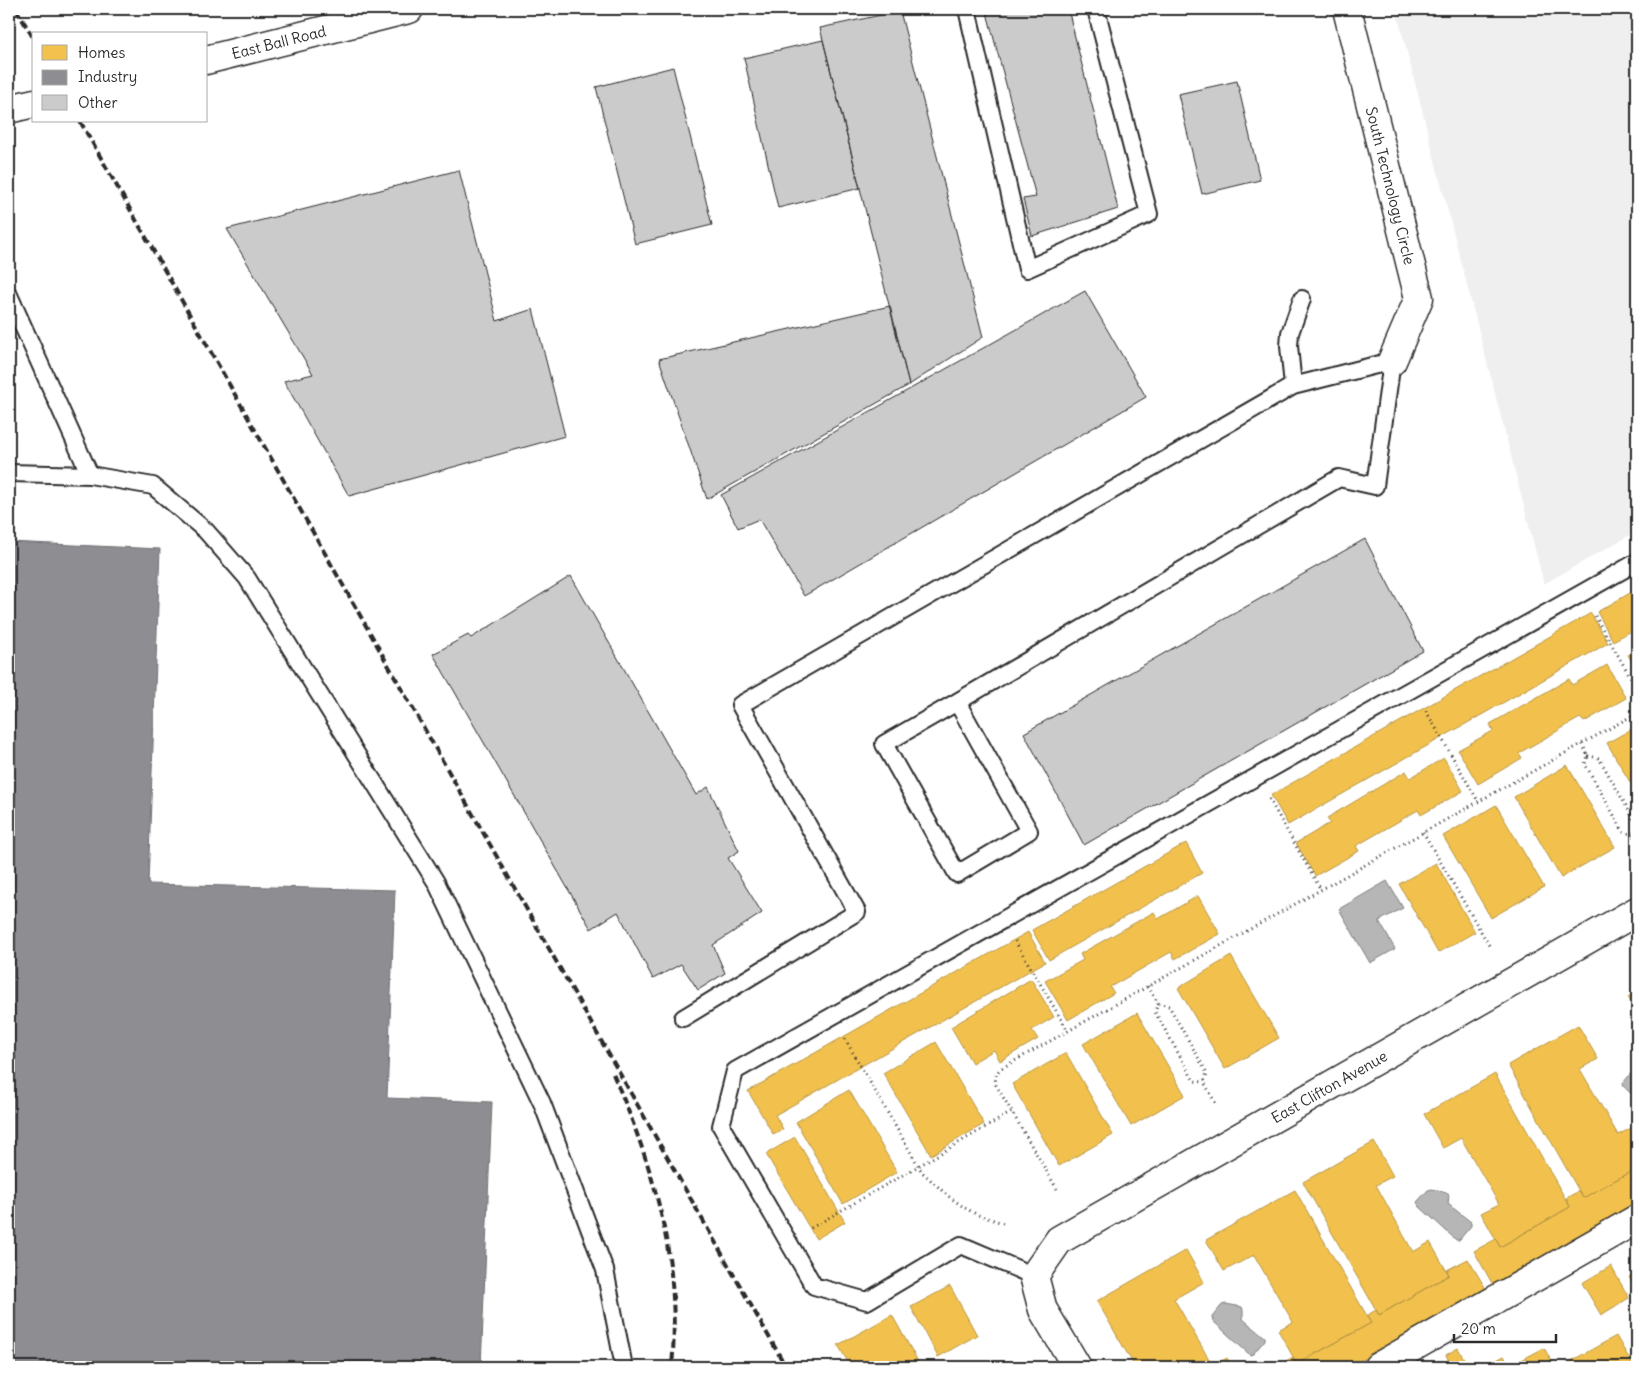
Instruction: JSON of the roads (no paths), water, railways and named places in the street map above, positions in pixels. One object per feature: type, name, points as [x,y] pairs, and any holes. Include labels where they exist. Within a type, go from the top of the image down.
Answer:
[{"type":"street","name":"East Ball Road","points":[[208,59],[409,9]]},
{"type":"street","name":"South Technology Circle","points":[[1347,9],[1419,298],[1392,361]]},
{"type":"street","points":[[9,109],[32,103]]},
{"type":"street","name":"East Clifton Avenue","points":[[1034,1276],[1059,1240],[1637,911]]},
{"type":"street","points":[[1378,1367],[1637,1219]]},
{"type":"street","points":[[1034,1276],[1043,1310],[1077,1367]]},
{"type":"lane","points":[[967,9],[1027,269],[1148,214],[1096,9]]},
{"type":"lane","points":[[9,295],[90,475]]},
{"type":"lane","points":[[1293,386],[1289,346],[1290,333],[1302,299]]},
{"type":"lane","points":[[684,1018],[857,912],[740,705],[1293,386],[1392,361],[1375,486],[1339,478],[884,744],[957,874],[1030,832],[957,702]]},
{"type":"lane","points":[[9,473],[90,475],[154,486],[206,531],[247,578],[436,882],[542,1102],[604,1270],[624,1367]]},
{"type":"lane","points":[[1034,1276],[961,1246],[866,1301],[814,1286],[721,1126],[736,1071],[1637,562]]},
{"type":"railway","points":[[16,9],[32,36]]},
{"type":"railway","points":[[81,122],[786,1367]]},
{"type":"railway","points":[[613,1074],[641,1146],[662,1217],[672,1290],[674,1328],[672,1367]]}]
